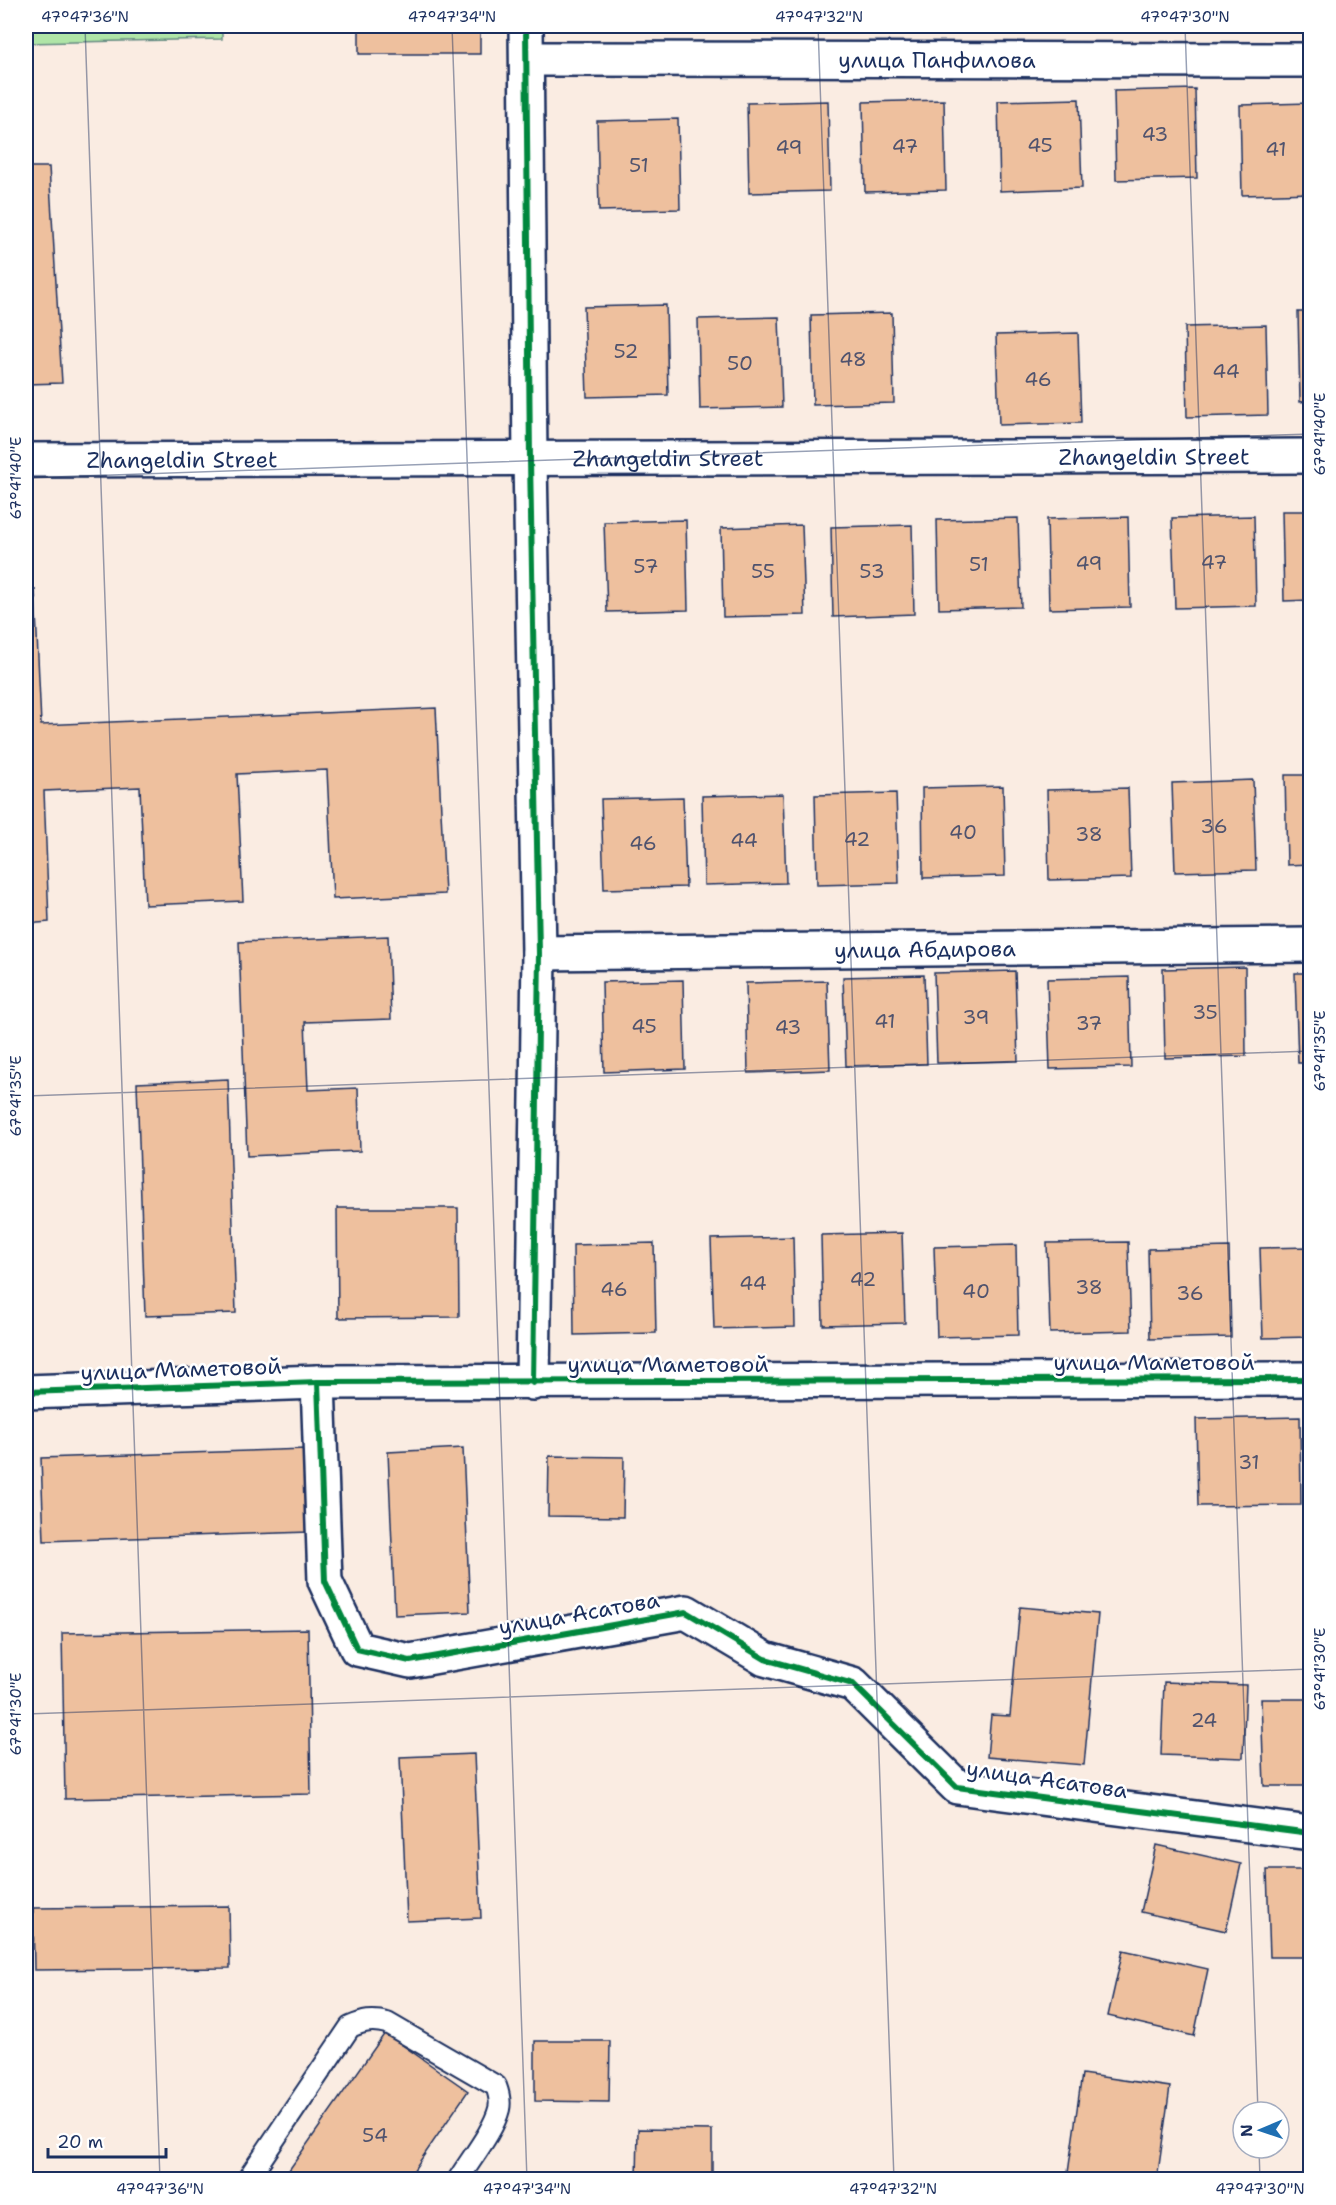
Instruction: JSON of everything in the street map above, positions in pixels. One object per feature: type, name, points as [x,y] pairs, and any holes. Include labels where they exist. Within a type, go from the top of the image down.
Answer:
[{"type":"street","points":[[526,26],[530,460],[539,952],[533,1383]]},
{"type":"street","name":"улица Панфилова","points":[[527,59],[1311,60]]},
{"type":"street","name":"Zhangeldin Street","points":[[26,460],[1311,456]]},
{"type":"street","name":"улица Абдирова","points":[[539,952],[1311,945]]},
{"type":"street","name":"улица Маметовой","points":[[26,1392],[318,1382],[1311,1379]]},
{"type":"street","name":"улица Асатова","points":[[318,1382],[325,1581],[357,1649],[410,1661],[686,1612],[765,1659],[853,1684],[957,1787],[1311,1833]]},
{"type":"lane","points":[[247,2180],[351,2027],[365,2021],[376,2020],[387,2023],[496,2086],[500,2098],[499,2109],[459,2180]]},
{"type":"green space","points":[[26,26],[222,26],[222,39],[26,43]]},
{"type":"building","points":[[359,26],[480,26],[480,54],[359,54]]},
{"type":"building","points":[[1195,89],[1197,178],[1116,180],[1114,91]]},
{"type":"building","points":[[1079,99],[1082,188],[1000,191],[998,101]]},
{"type":"building","points":[[944,100],[946,190],[865,192],[863,102]]},
{"type":"building","points":[[828,101],[830,191],[749,193],[747,103]]},
{"type":"building","points":[[1310,103],[1310,193],[1242,195],[1240,105]]},
{"type":"building","points":[[678,119],[680,209],[599,211],[597,121]]},
{"type":"building","points":[[26,167],[49,167],[62,383],[26,384]]},
{"type":"building","points":[[666,305],[668,395],[587,397],[584,307]]},
{"type":"building","points":[[1298,312],[1310,312],[1310,401],[1300,402]]},
{"type":"building","points":[[892,313],[894,403],[813,405],[811,315]]},
{"type":"building","points":[[779,317],[782,407],[700,409],[698,319]]},
{"type":"building","points":[[1266,325],[1268,415],[1187,417],[1185,327]]},
{"type":"building","points":[[1078,333],[1081,423],[999,425],[996,335]]},
{"type":"building","points":[[1282,511],[1310,511],[1310,600],[1284,601]]},
{"type":"building","points":[[1254,516],[1256,606],[1175,608],[1172,518]]},
{"type":"building","points":[[1128,517],[1130,607],[1049,609],[1047,519]]},
{"type":"building","points":[[1018,518],[1021,607],[939,609],[937,520]]},
{"type":"building","points":[[686,520],[688,610],[607,612],[604,522]]},
{"type":"building","points":[[802,525],[805,615],[723,617],[721,528]]},
{"type":"building","points":[[912,525],[914,614],[833,617],[831,527]]},
{"type":"building","points":[[26,589],[35,589],[41,725],[436,708],[445,894],[333,899],[327,770],[237,774],[243,901],[145,905],[140,787],[44,791],[49,922],[26,924]]},
{"type":"building","points":[[1285,775],[1310,775],[1310,864],[1287,865]]},
{"type":"building","points":[[1253,780],[1256,870],[1175,872],[1172,783]]},
{"type":"building","points":[[1003,786],[1005,876],[923,878],[922,788]]},
{"type":"building","points":[[1128,788],[1131,878],[1049,880],[1047,790]]},
{"type":"building","points":[[896,793],[899,883],[817,885],[815,795]]},
{"type":"building","points":[[783,794],[786,883],[704,885],[702,796]]},
{"type":"building","points":[[683,797],[686,887],[604,889],[601,799]]},
{"type":"building","points":[[388,936],[391,1019],[305,1022],[308,1090],[358,1088],[360,1151],[247,1156],[239,942]]},
{"type":"building","points":[[1245,967],[1246,1056],[1165,1058],[1163,969]]},
{"type":"building","points":[[1015,971],[1018,1061],[937,1063],[934,973]]},
{"type":"building","points":[[1295,973],[1310,973],[1310,1063],[1298,1063]]},
{"type":"building","points":[[924,975],[927,1064],[846,1066],[843,977]]},
{"type":"building","points":[[1129,977],[1131,1067],[1050,1069],[1047,979]]},
{"type":"building","points":[[683,980],[685,1069],[604,1072],[602,982]]},
{"type":"building","points":[[827,981],[830,1070],[748,1073],[746,983]]},
{"type":"building","points":[[228,1079],[236,1313],[145,1316],[137,1083]]},
{"type":"building","points":[[337,1208],[458,1208],[459,1317],[338,1318]]},
{"type":"building","points":[[902,1233],[905,1323],[823,1325],[821,1235]]},
{"type":"building","points":[[793,1237],[795,1327],[714,1329],[711,1239]]},
{"type":"building","points":[[1128,1242],[1131,1331],[1050,1333],[1047,1243]]},
{"type":"building","points":[[654,1243],[656,1333],[574,1335],[573,1245]]},
{"type":"building","points":[[1016,1245],[1018,1335],[937,1337],[934,1247]]},
{"type":"building","points":[[1229,1247],[1231,1337],[1150,1339],[1148,1249]]},
{"type":"building","points":[[1310,1247],[1310,1337],[1263,1338],[1260,1248]]},
{"type":"building","points":[[1300,1417],[1301,1505],[1198,1506],[1196,1419]]},
{"type":"building","points":[[463,1448],[470,1612],[395,1615],[388,1452]]},
{"type":"building","points":[[306,1449],[309,1532],[44,1541],[41,1458]]},
{"type":"building","points":[[549,1456],[624,1457],[623,1517],[548,1516]]},
{"type":"building","points":[[1020,1607],[1098,1614],[1084,1765],[987,1757],[991,1715],[1010,1716]]},
{"type":"building","points":[[308,1629],[311,1794],[65,1799],[62,1633]]},
{"type":"building","points":[[1164,1682],[1246,1685],[1243,1758],[1161,1755]]},
{"type":"building","points":[[1261,1699],[1310,1699],[1310,1786],[1264,1786]]},
{"type":"building","points":[[474,1754],[481,1918],[407,1921],[400,1757]]},
{"type":"building","points":[[1156,1845],[1241,1864],[1226,1931],[1141,1912]]},
{"type":"building","points":[[1267,1870],[1310,1870],[1310,1957],[1270,1957]]},
{"type":"building","points":[[229,1906],[230,1968],[34,1970],[33,1908]]},
{"type":"building","points":[[1123,1950],[1208,1969],[1194,2036],[1108,2016]]},
{"type":"building","points":[[385,2033],[468,2091],[407,2180],[282,2180]]},
{"type":"building","points":[[535,2041],[610,2041],[609,2102],[535,2101]]},
{"type":"building","points":[[1082,2074],[1170,2087],[1157,2180],[1067,2180]]},
{"type":"building","points":[[638,2129],[712,2130],[712,2180],[637,2180]]},
{"type":"cycle path","points":[[526,26],[530,460],[539,953],[533,1383]]},
{"type":"cycle path","points":[[26,1392],[318,1382],[1310,1379]]},
{"type":"cycle path","points":[[318,1382],[325,1581],[357,1649],[410,1661],[686,1612],[765,1659],[853,1684],[957,1787],[1310,1833]]}]
